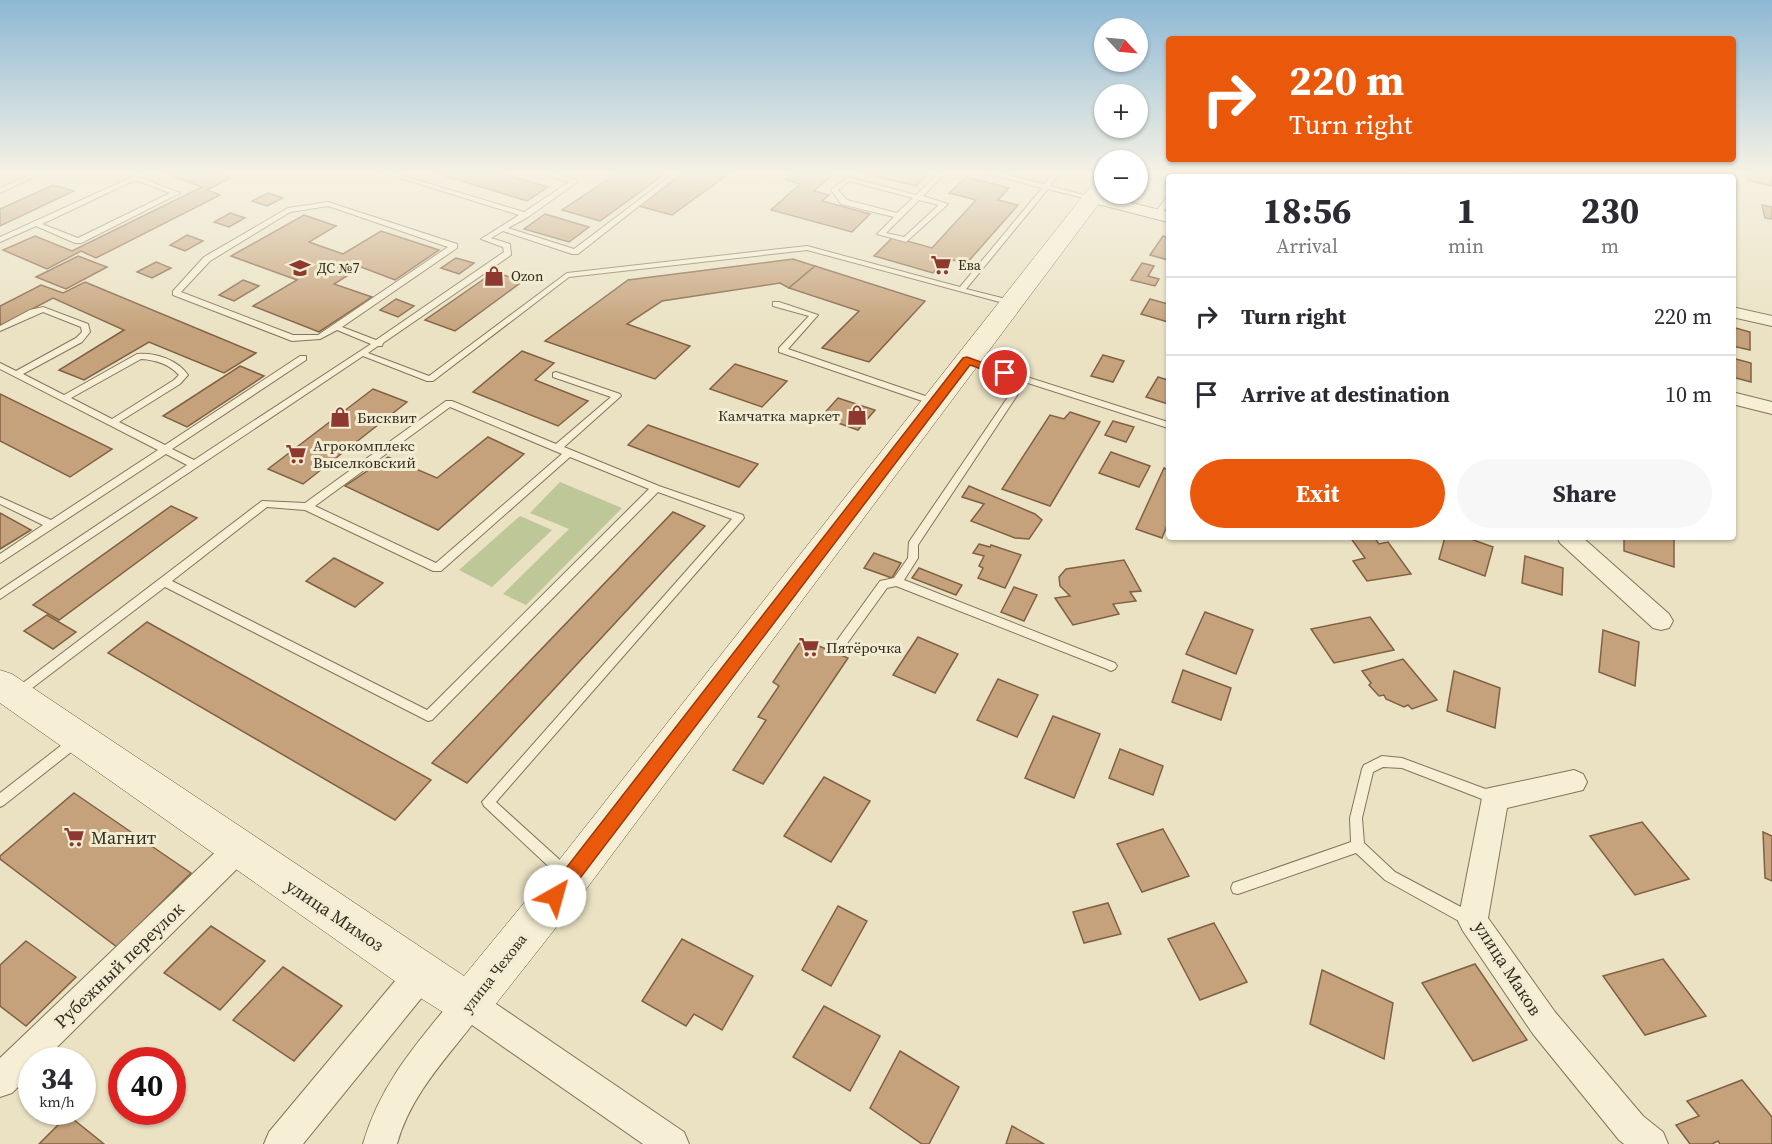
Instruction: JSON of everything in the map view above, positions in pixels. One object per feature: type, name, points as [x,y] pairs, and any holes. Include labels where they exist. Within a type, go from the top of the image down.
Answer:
[{"type":"street","name":"улица Чехова","points":[[380,1144],[383,1128],[404,1088],[570,878],[1071,225]]},
{"type":"street","points":[[1736,313],[1772,321]]},
{"type":"street","points":[[1736,399],[1772,408]]},
{"type":"street","points":[[1571,540],[1661,621]]},
{"type":"street","name":"улица Мимоз","points":[[8,689],[420,974],[469,1004],[672,1144]]},
{"type":"street","points":[[1496,798],[1574,782]]},
{"type":"street","name":"улица Маков","points":[[1496,798],[1473,921],[1544,1023],[1631,1128],[1651,1144]]},
{"type":"street","name":"Рубежный переулок","points":[[0,1081],[238,849]]},
{"type":"street","points":[[281,1144],[420,974]]},
{"type":"lane","points":[[0,240],[33,225]]},
{"type":"lane","points":[[39,225],[78,241],[110,225]]},
{"type":"lane","points":[[263,225],[207,259],[176,293],[292,338],[320,337],[454,246],[392,225]]},
{"type":"lane","points":[[0,595],[194,464],[379,344],[508,253],[507,246],[485,239],[507,225]]},
{"type":"lane","points":[[502,228],[575,252],[610,225]]},
{"type":"lane","points":[[890,225],[881,234],[906,240],[921,225]]},
{"type":"lane","points":[[961,290],[1014,225]]},
{"type":"lane","points":[[363,354],[430,379],[567,275],[807,248],[1011,303]]},
{"type":"lane","points":[[776,304],[814,315],[782,350],[934,402]]},
{"type":"lane","points":[[0,329],[43,309],[85,326],[86,332],[79,340],[16,374]]},
{"type":"lane","points":[[336,327],[379,344]]},
{"type":"lane","points":[[65,398],[140,356],[149,356],[181,370],[184,375],[177,382],[113,422]]},
{"type":"lane","points":[[0,559],[303,358]]},
{"type":"lane","points":[[967,360],[1166,424]]},
{"type":"lane","points":[[0,366],[194,464]]},
{"type":"lane","points":[[897,582],[913,558],[913,545],[1014,394],[1005,373]]},
{"type":"lane","points":[[556,375],[617,396],[557,448]]},
{"type":"lane","points":[[307,507],[449,403],[656,488],[739,518],[488,802],[570,878]]},
{"type":"lane","points":[[8,689],[165,582],[265,503],[307,507],[436,568],[570,453]]},
{"type":"lane","points":[[165,582],[428,716],[656,488]]},
{"type":"lane","points":[[0,500],[52,525]]},
{"type":"lane","points":[[838,646],[884,584],[897,582],[1111,666]]},
{"type":"lane","points":[[0,801],[78,739]]},
{"type":"lane","points":[[1473,921],[1390,876],[1358,846],[1356,818],[1368,770],[1382,761],[1402,763],[1496,798]]},
{"type":"lane","points":[[1238,888],[1358,846]]},
{"type":"green space","points":[[560,482],[622,508],[526,605],[503,594],[569,529],[530,513]]},
{"type":"green space","points":[[520,516],[552,530],[492,587],[459,570]]},
{"type":"building","points":[[124,225],[160,225],[96,258],[81,251],[47,269],[3,250],[35,236],[72,251]]},
{"type":"building","points":[[286,225],[336,226],[309,242],[343,254],[381,231],[439,250],[395,280],[361,267],[334,284],[372,297],[319,332],[253,306],[297,280],[231,256]]},
{"type":"building","points":[[529,225],[589,227],[569,242],[524,229]]},
{"type":"building","points":[[828,225],[859,225],[852,232]]},
{"type":"building","points":[[953,225],[1000,225],[966,264],[946,258],[933,273],[874,256],[893,237],[932,248]]},
{"type":"building","points":[[187,235],[203,241],[185,251],[170,245]]},
{"type":"building","points":[[1163,236],[1166,237],[1166,259],[1150,255]]},
{"type":"building","points":[[78,256],[107,267],[66,289],[36,277]]},
{"type":"building","points":[[456,258],[474,263],[459,274],[441,268]]},
{"type":"building","points":[[793,259],[815,266],[789,288],[780,283],[662,301],[627,324],[690,346],[655,379],[545,341],[628,280]]},
{"type":"building","points":[[156,262],[171,268],[152,278],[137,272]]},
{"type":"building","points":[[1142,263],[1154,266],[1148,276],[1159,279],[1155,286],[1131,280]]},
{"type":"building","points":[[815,266],[925,301],[869,362],[822,348],[859,311],[789,288]]},
{"type":"building","points":[[494,272],[523,281],[455,331],[425,320]]},
{"type":"building","points":[[243,280],[259,286],[234,301],[219,295]]},
{"type":"building","points":[[85,282],[256,353],[224,373],[149,342],[84,380],[59,370],[124,330],[53,298],[0,326],[0,306],[41,285],[63,293]]},
{"type":"building","points":[[396,299],[414,306],[398,317],[380,310]]},
{"type":"building","points":[[1150,299],[1166,303],[1166,321],[1141,314]]},
{"type":"building","points":[[1736,328],[1750,332],[1750,350],[1736,347]]},
{"type":"building","points":[[522,351],[554,363],[535,380],[588,401],[558,426],[473,392]]},
{"type":"building","points":[[1103,355],[1124,361],[1113,382],[1091,376]]},
{"type":"building","points":[[1736,359],[1751,363],[1751,382],[1736,378]]},
{"type":"building","points":[[735,364],[787,381],[762,407],[710,389]]},
{"type":"building","points":[[240,366],[264,376],[187,427],[163,416]]},
{"type":"building","points":[[1158,377],[1166,379],[1166,403],[1146,397]]},
{"type":"building","points":[[373,389],[407,402],[303,484],[268,469]]},
{"type":"building","points":[[0,394],[112,449],[70,477],[0,441]]},
{"type":"building","points":[[838,398],[875,410],[858,430],[821,417]]},
{"type":"building","points":[[1070,412],[1100,422],[1050,506],[1002,489],[1050,415],[1064,419]]},
{"type":"building","points":[[1113,421],[1134,427],[1126,442],[1105,435]]},
{"type":"building","points":[[648,425],[758,464],[739,487],[628,445]]},
{"type":"building","points":[[488,437],[524,454],[438,530],[345,486],[388,457],[437,478]]},
{"type":"building","points":[[1111,452],[1150,466],[1139,487],[1099,473]]},
{"type":"building","points":[[1164,468],[1166,469],[1166,528],[1162,538],[1136,529]]},
{"type":"building","points":[[969,486],[1035,514],[1042,520],[1029,539],[1015,538],[971,521],[984,504],[962,497]]},
{"type":"building","points":[[171,506],[197,518],[59,620],[33,605]]},
{"type":"building","points":[[673,512],[705,526],[467,783],[432,763]]},
{"type":"building","points":[[0,513],[31,530],[0,549]]},
{"type":"building","points":[[1352,540],[1376,540],[1379,544],[1388,542],[1411,574],[1367,581],[1353,561],[1365,558]]},
{"type":"building","points":[[1444,540],[1473,540],[1493,547],[1485,576],[1439,559]]},
{"type":"building","points":[[1624,540],[1674,540],[1674,567],[1624,551]]},
{"type":"building","points":[[979,544],[990,547],[991,545],[1021,555],[1005,588],[978,578],[983,568],[979,566],[984,556],[973,553]]},
{"type":"building","points":[[874,553],[901,563],[892,578],[864,568]]},
{"type":"building","points":[[1525,556],[1563,568],[1562,595],[1522,583]]},
{"type":"building","points":[[334,558],[383,583],[355,607],[306,581]]},
{"type":"building","points":[[1124,560],[1141,591],[1130,592],[1136,601],[1113,604],[1119,614],[1073,625],[1055,598],[1070,596],[1060,586],[1059,577],[1066,569]]},
{"type":"building","points":[[919,568],[962,585],[956,595],[912,578]]},
{"type":"building","points":[[1014,587],[1037,595],[1024,621],[1001,612]]},
{"type":"building","points":[[1205,612],[1253,630],[1236,674],[1186,654]]},
{"type":"building","points":[[47,615],[76,632],[53,649],[24,631]]},
{"type":"building","points":[[1370,617],[1394,650],[1334,663],[1311,629]]},
{"type":"building","points":[[147,622],[431,780],[395,820],[108,653]]},
{"type":"building","points":[[1603,630],[1639,642],[1635,686],[1599,672]]},
{"type":"building","points":[[918,637],[958,654],[935,693],[893,675]]},
{"type":"building","points":[[802,639],[848,658],[763,784],[733,770],[766,720],[758,717],[779,686],[773,682]]},
{"type":"building","points":[[1403,659],[1437,700],[1412,709],[1408,705],[1404,707],[1386,699],[1384,695],[1379,696],[1369,685],[1371,683],[1362,671]]},
{"type":"building","points":[[1183,670],[1231,688],[1221,720],[1172,702]]},
{"type":"building","points":[[1454,671],[1500,688],[1495,728],[1447,711]]},
{"type":"building","points":[[998,679],[1038,695],[1017,737],[977,720]]},
{"type":"building","points":[[1053,716],[1100,734],[1074,798],[1025,778]]},
{"type":"building","points":[[1120,749],[1163,766],[1153,795],[1109,778]]},
{"type":"building","points":[[824,777],[870,801],[831,862],[784,836]]},
{"type":"building","points":[[74,793],[191,873],[117,947],[0,859],[0,856]]},
{"type":"building","points":[[1642,822],[1689,879],[1635,895],[1590,836]]},
{"type":"building","points":[[1163,829],[1189,876],[1142,892],[1117,844]]},
{"type":"building","points":[[1763,832],[1772,836],[1772,881],[1765,878]]},
{"type":"building","points":[[1108,903],[1121,934],[1084,943],[1073,912]]},
{"type":"building","points":[[838,906],[867,921],[831,986],[802,970]]},
{"type":"building","points":[[1214,923],[1247,982],[1200,1000],[1168,939]]},
{"type":"building","points":[[211,926],[265,961],[220,1010],[164,973]]},
{"type":"building","points":[[682,939],[753,976],[722,1030],[694,1014],[686,1026],[642,1001]]},
{"type":"building","points":[[26,941],[76,977],[26,1026],[0,1006],[0,965]]},
{"type":"building","points":[[1663,959],[1706,1016],[1645,1035],[1603,976]]},
{"type":"building","points":[[1475,964],[1527,1040],[1473,1061],[1422,983]]},
{"type":"building","points":[[283,967],[342,1006],[294,1061],[233,1020]]},
{"type":"building","points":[[1322,970],[1393,1003],[1384,1059],[1310,1024]]},
{"type":"building","points":[[824,1006],[880,1036],[850,1091],[793,1057]]},
{"type":"building","points":[[900,1051],[959,1087],[929,1144],[922,1144],[870,1108]]},
{"type":"building","points":[[1742,1080],[1772,1117],[1772,1144],[1720,1144],[1718,1141],[1712,1144],[1690,1144],[1676,1125],[1699,1116],[1687,1101]]},
{"type":"building","points":[[58,1125],[80,1125],[104,1144],[39,1144]]},
{"type":"building","points":[[1012,1126],[1044,1144],[1006,1144]]},
{"type":"place","name":"Ева","points":[[941,265]]},
{"type":"place","name":"ДС №7","points":[[300,268]]},
{"type":"place","name":"Ozon","points":[[494,276]]},
{"type":"place","name":"Камчатка маркет","points":[[857,415]]},
{"type":"place","name":"Бисквит","points":[[340,417]]},
{"type":"place","name":"Агрокомплекс Выселковский","points":[[296,454]]},
{"type":"place","name":"Пятёрочка","points":[[809,647]]},
{"type":"place","name":"Магнит","points":[[74,837]]},
{"type":"route","points":[[555,896],[967,360],[1005,373]]}]
